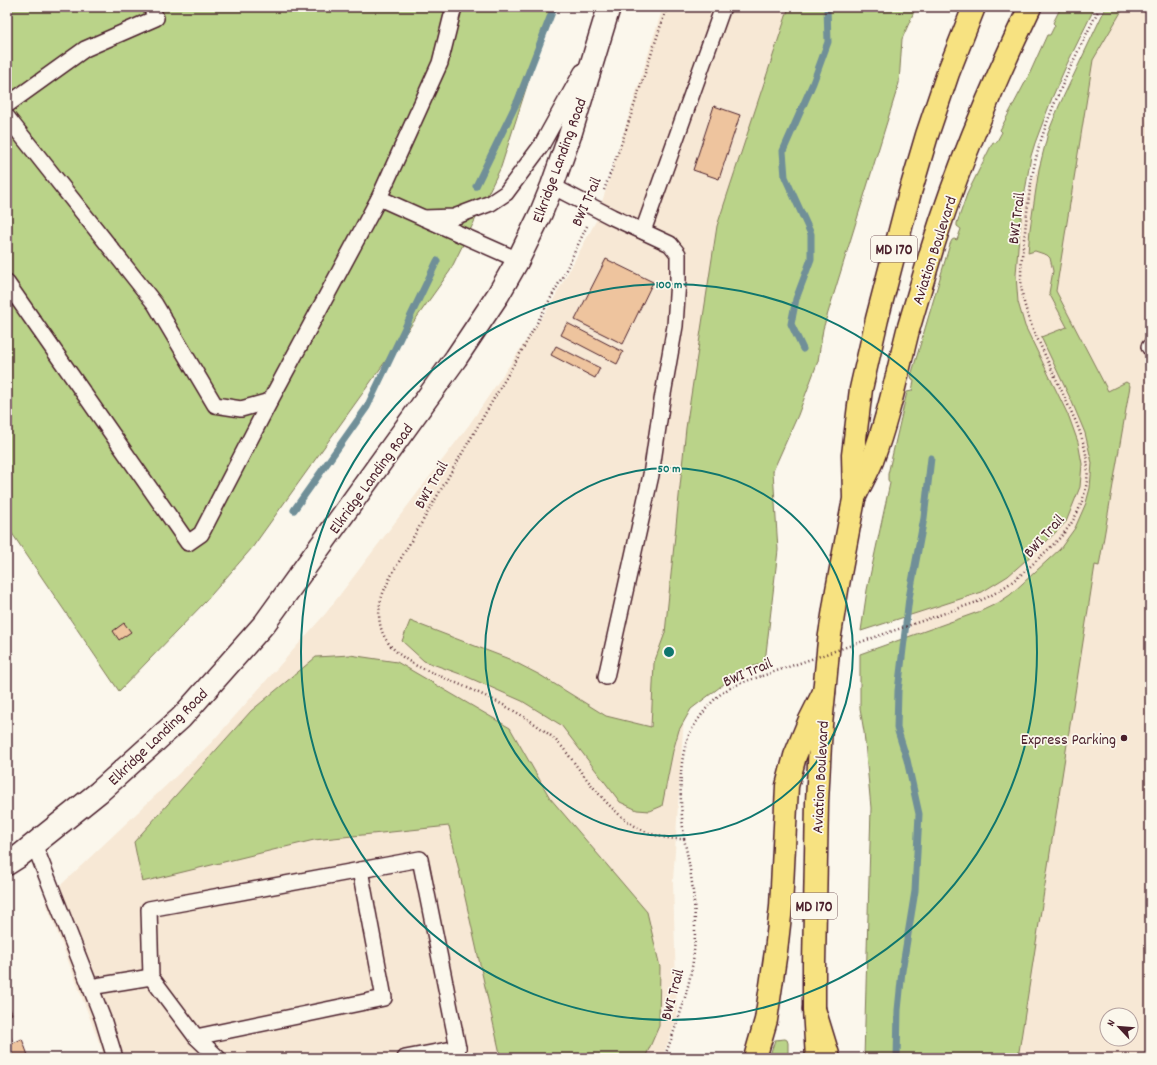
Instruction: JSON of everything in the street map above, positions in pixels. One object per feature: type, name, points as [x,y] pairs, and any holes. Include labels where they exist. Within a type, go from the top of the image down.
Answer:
[{"type":"main road","name":"Elkridge Landing Road","points":[[7,864],[18,857],[99,792],[181,718],[265,623],[456,358],[498,295],[518,260],[541,213],[570,135],[609,7]]},
{"type":"main road","name":"Aviation Boulevard","points":[[817,1058],[814,1009],[814,964],[817,802],[824,692],[829,641],[854,499],[853,455],[861,389],[878,312],[908,196],[948,73],[974,7]]},
{"type":"main road","name":"Aviation Boulevard","points":[[854,499],[872,462],[932,248],[948,202],[972,136],[994,82],[1030,7]]},
{"type":"main road","points":[[756,1058],[766,1020],[776,951],[781,907],[787,786],[795,756],[809,722],[824,692]]},
{"type":"main road","points":[[814,1009],[829,1058]]},
{"type":"lane","points":[[7,105],[85,49],[156,18],[151,7]]},
{"type":"lane","points":[[7,283],[188,543],[201,534],[270,401],[379,198],[440,63],[454,7]]},
{"type":"lane","points":[[643,231],[723,7]]},
{"type":"lane","points":[[424,218],[454,217],[491,203],[506,194],[541,146],[599,41]]},
{"type":"lane","points":[[7,118],[155,304],[215,405],[241,409],[270,401]]},
{"type":"lane","points":[[552,186],[670,244],[678,254],[675,326],[651,475],[606,677]]},
{"type":"lane","points":[[379,198],[518,260]]},
{"type":"lane","points":[[34,844],[103,1019],[115,1058]]},
{"type":"lane","points":[[218,1058],[196,1037],[151,977],[149,909],[420,859],[455,1053],[405,1058]]},
{"type":"lane","points":[[196,1037],[384,998],[360,870]]},
{"type":"lane","points":[[90,988],[151,977]]},
{"type":"path","name":"BWI Trail","points":[[667,7],[620,146],[596,208],[564,274],[393,572],[380,603],[380,623],[388,643],[406,660],[496,702],[551,736],[562,747],[601,797],[616,813],[630,823],[654,836],[668,839],[684,839]]},
{"type":"path","name":"BWI Trail","points":[[664,1058],[683,1003],[693,960],[695,938],[693,894],[684,839],[681,806],[682,769],[683,756],[689,735],[701,716],[717,697],[731,688],[988,598],[1008,585],[1035,563],[1057,541],[1072,522],[1077,512],[1085,487],[1087,462],[1082,436],[1032,327],[1026,312],[1021,287],[1025,231],[1029,202],[1034,169],[1042,137],[1062,88],[1100,7]]},
{"type":"shaded area","points":[[663,7],[864,7],[685,700],[673,881],[677,1018],[662,1058],[105,1058],[45,900],[211,743],[326,613],[469,425],[551,304],[596,221]]},
{"type":"shaded area","points":[[1110,7],[1150,7],[1150,1058],[918,1058],[906,651],[927,527],[1009,238],[1055,126]]},
{"type":"green space","points":[[7,7],[552,7],[501,167],[450,271],[252,548],[205,602],[119,691],[7,526]]},
{"type":"green space","points":[[789,7],[916,7],[902,39],[899,83],[823,329],[818,361],[798,415],[773,471],[778,550],[765,662],[741,671],[691,709],[679,730],[673,751],[662,806],[650,811],[637,810],[620,802],[561,725],[522,701],[463,675],[424,661],[402,641],[410,621],[509,659],[540,675],[606,716],[651,727],[654,663],[665,633],[686,428],[717,226]]},
{"type":"green space","points":[[1061,7],[1095,7],[1052,98],[1031,156],[1022,209],[1016,275],[1018,302],[1025,326],[1069,417],[1078,442],[1082,464],[1080,487],[1066,522],[1042,546],[1008,576],[982,592],[861,631],[867,590],[890,483],[888,480],[888,474],[907,392],[912,391],[914,380],[911,376],[950,244],[952,240],[957,240],[961,229],[957,226],[957,223],[967,194],[993,142],[996,143],[1002,132],[1000,130],[1029,75],[1047,35],[1050,35],[1055,25],[1053,23]]},
{"type":"green space","points":[[1106,7],[1124,7],[1093,60],[1056,291],[1108,391],[1126,382],[1130,386],[1099,566],[1095,565],[1018,1058],[864,1058],[871,808],[864,732],[860,708],[860,654],[981,611],[998,603],[1010,595],[1060,549],[1075,528],[1086,503],[1090,488],[1092,463],[1085,433],[1041,337],[1067,327],[1049,293],[1053,271],[1050,258],[1047,255],[1035,251],[1028,253],[1039,169],[1048,133],[1059,106]]},
{"type":"green space","points":[[350,655],[397,662],[510,728],[550,798],[647,912],[660,967],[659,1026],[645,1058],[501,1058],[449,826],[314,840],[142,882],[134,842],[251,711],[316,657]]},
{"type":"green space","points":[[785,1039],[788,1043],[788,1058],[769,1058],[775,1040]]},
{"type":"building","points":[[714,106],[740,115],[719,179],[693,170]]},
{"type":"building","points":[[606,259],[653,282],[623,344],[575,320]]},
{"type":"building","points":[[567,323],[623,352],[617,364],[561,335]]},
{"type":"building","points":[[556,346],[600,368],[595,378],[551,355]]},
{"type":"building","points":[[124,623],[131,632],[119,640],[113,631]]},
{"type":"building","points":[[7,1002],[12,1014],[7,1016]]},
{"type":"building","points":[[7,1028],[13,1043],[22,1039],[29,1058],[7,1058]]},
{"type":"waterway","points":[[476,186],[518,100],[554,7]]},
{"type":"waterway","points":[[803,349],[791,324],[796,299],[811,259],[811,234],[785,177],[783,151],[813,83],[828,42],[827,7]]},
{"type":"waterway","points":[[294,510],[367,407],[437,261]]},
{"type":"waterway","points":[[897,1058],[898,1010],[902,971],[915,891],[919,814],[907,760],[897,728],[898,691],[909,598],[924,518],[931,458]]},
{"type":"place","name":"Express Parking","points":[[1124,738]]}]
